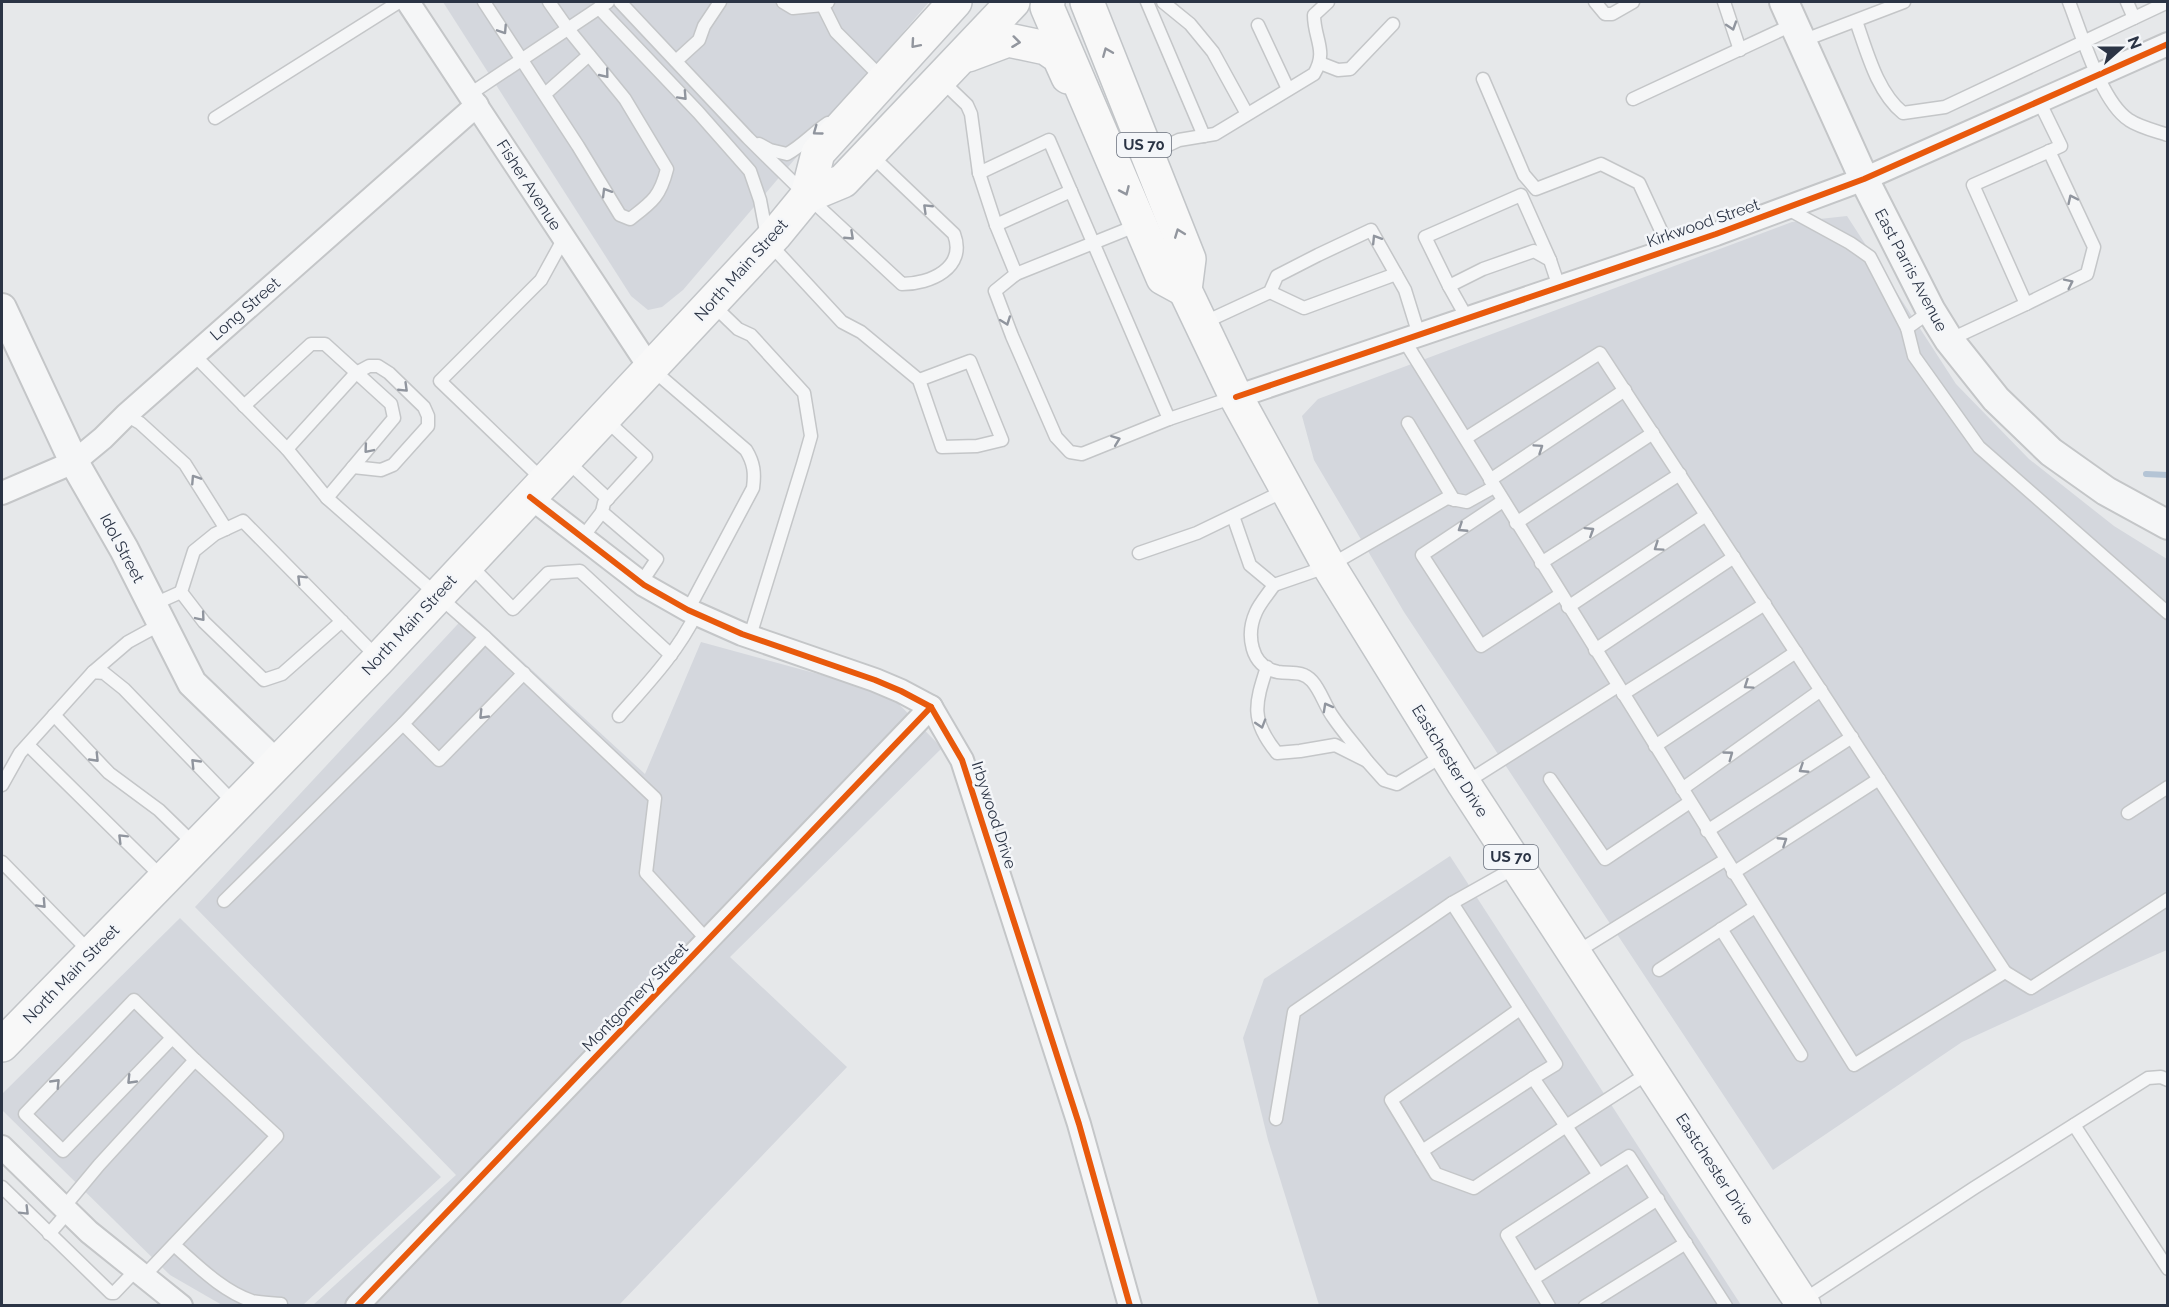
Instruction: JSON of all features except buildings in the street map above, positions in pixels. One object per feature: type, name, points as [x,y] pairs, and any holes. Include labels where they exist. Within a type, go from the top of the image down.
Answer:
[{"type":"main road","name":"North Main Street","points":[[2,1045],[379,658],[768,242],[807,196],[818,153],[955,2]]},
{"type":"main road","name":"North Main Street","points":[[807,196],[843,182],[1013,2]]},
{"type":"main road","name":"US 70","points":[[1048,2],[1047,7],[1094,120],[1163,278],[1185,290],[1189,259],[1087,2]]},
{"type":"main road","points":[[950,68],[1008,40],[1046,48],[1059,57],[1082,112],[1094,120]]},
{"type":"main road","name":"Eastchester Drive","points":[[1185,290],[1236,397],[1329,566],[1517,867],[1802,1304]]},
{"type":"street","name":"Fisher Avenue","points":[[408,2],[650,368]]},
{"type":"street","name":"East Parris Avenue","points":[[1793,22],[1864,179],[1931,311],[1949,340],[1996,399],[2051,452],[2106,491],[2168,525]]},
{"type":"street","name":"Kirkwood Street","points":[[1236,397],[1670,250],[1864,179],[2168,44]]},
{"type":"street","name":"Long Street","points":[[2,493],[74,462],[103,438],[473,99]]},
{"type":"street","name":"Idol Street","points":[[2,308],[74,462],[124,549],[192,683],[276,764]]},
{"type":"street","points":[[546,479],[582,538],[641,583],[692,612],[750,636],[875,680],[931,707]]},
{"type":"street","name":"Montgomery Street","points":[[357,1305],[931,707]]},
{"type":"street","name":"Irbywood Drive","points":[[931,707],[962,760],[1079,1124],[1130,1305]]},
{"type":"street","points":[[2,1147],[89,1232],[181,1305]]},
{"type":"lane","points":[[215,118],[399,2]]},
{"type":"lane","points":[[484,2],[620,215],[630,219],[651,203],[662,188],[667,169],[625,99],[549,2]]},
{"type":"lane","points":[[620,2],[748,138],[902,284],[916,284],[933,279],[945,272],[954,258],[957,243],[954,234],[870,153]]},
{"type":"lane","points":[[676,61],[699,40],[704,26],[720,2]]},
{"type":"lane","points":[[748,138],[770,150],[787,154],[798,148],[814,132],[875,90],[836,32],[824,3],[793,8],[783,2]]},
{"type":"lane","points":[[1147,2],[1204,136]]},
{"type":"lane","points":[[1163,2],[1190,24],[1213,52],[1247,114]]},
{"type":"lane","points":[[1148,154],[1179,140],[1215,134],[1314,74],[1322,53],[1314,26],[1314,15],[1328,2]]},
{"type":"lane","points":[[1595,2],[1605,14],[1612,14],[1633,2]]},
{"type":"lane","points":[[1724,2],[1740,50]]},
{"type":"lane","points":[[1633,99],[1740,50],[1793,22],[1856,21],[1904,2]]},
{"type":"lane","points":[[2069,2],[2097,76],[2111,100],[2128,120],[2168,135]]},
{"type":"lane","points":[[2127,2],[2134,18]]},
{"type":"lane","points":[[1856,21],[1890,103],[1903,113],[1945,106],[2168,2]]},
{"type":"lane","points":[[473,99],[522,59],[604,5],[750,171],[760,200],[768,242],[842,322],[861,332],[919,380],[942,447],[977,446],[1002,440],[970,362],[919,380]]},
{"type":"lane","points":[[1320,63],[1338,70],[1350,69],[1393,24]]},
{"type":"lane","points":[[1258,25],[1288,89]]},
{"type":"lane","points":[[544,94],[589,55]]},
{"type":"lane","points":[[950,68],[971,114],[979,172],[996,225],[1016,274]]},
{"type":"lane","points":[[1483,80],[1524,175],[1536,189]]},
{"type":"lane","points":[[2026,304],[1973,184],[2061,146],[2039,101]]},
{"type":"lane","points":[[979,172],[1049,140],[1169,419]]},
{"type":"lane","points":[[1949,340],[2087,274],[2094,247],[2049,151]]},
{"type":"lane","points":[[1467,318],[1425,237],[1521,195],[1601,164],[1639,183],[1670,250]]},
{"type":"lane","points":[[996,225],[1071,191]]},
{"type":"lane","points":[[1521,195],[1550,260],[1559,287]]},
{"type":"lane","points":[[1786,208],[1850,243],[1870,257],[1907,328],[1914,356],[1979,447],[2168,613]]},
{"type":"lane","points":[[1140,225],[1016,274],[996,291],[1012,336],[1056,437],[1070,452],[1082,454],[1169,419],[1236,397]]},
{"type":"lane","points":[[1201,324],[1270,292],[1277,276],[1371,230],[1406,290],[1412,337],[1492,484],[1854,1065],[2005,972]]},
{"type":"lane","points":[[564,237],[541,280],[440,381],[546,479],[608,499]]},
{"type":"lane","points":[[1449,286],[1483,269],[1534,251],[1550,260]]},
{"type":"lane","points":[[1270,292],[1304,308],[1396,274]]},
{"type":"lane","points":[[711,303],[738,329],[751,334],[804,393],[810,423],[811,436],[750,636]]},
{"type":"lane","points":[[1907,328],[1931,311]]},
{"type":"lane","points":[[243,406],[311,344],[325,344],[391,404],[394,418],[327,498]]},
{"type":"lane","points":[[1466,438],[1600,353],[2005,972],[2031,988],[2168,899]]},
{"type":"lane","points":[[194,355],[287,449],[327,498],[485,636],[655,798],[646,873],[708,941]]},
{"type":"lane","points":[[287,449],[356,373],[369,366],[378,366],[389,373],[424,407],[428,416],[428,426],[393,465],[381,470],[353,467]]},
{"type":"lane","points":[[619,716],[671,655],[687,631],[692,612],[753,488],[755,474],[753,461],[746,450],[650,368]]},
{"type":"lane","points":[[1445,754],[1397,784],[1384,780],[1333,717],[1313,681],[1303,673],[1278,672],[1259,660],[1251,647],[1250,636],[1255,613],[1274,585],[1329,566],[1447,498],[1467,502],[1625,390]]},
{"type":"lane","points":[[126,415],[140,423],[185,464],[226,529]]},
{"type":"lane","points":[[582,538],[602,512],[603,503],[646,457],[604,418]]},
{"type":"lane","points":[[1408,423],[1454,500]]},
{"type":"lane","points":[[1516,523],[1653,433]]},
{"type":"lane","points":[[1541,563],[1680,474]]},
{"type":"lane","points":[[1139,553],[1197,533],[1287,490]]},
{"type":"lane","points":[[1503,501],[1422,555],[1481,646],[1560,594]]},
{"type":"lane","points":[[602,512],[657,559],[641,583]]},
{"type":"lane","points":[[1568,607],[1706,515]]},
{"type":"lane","points":[[1233,516],[1250,565],[1274,585]]},
{"type":"lane","points":[[2,784],[20,753],[93,672],[181,592],[194,550],[215,534],[243,521],[379,658]]},
{"type":"lane","points":[[1595,650],[1734,557]]},
{"type":"lane","points":[[468,563],[513,609],[548,573],[580,571],[671,655]]},
{"type":"lane","points":[[181,592],[204,622],[264,680],[282,674],[342,621]]},
{"type":"lane","points":[[1464,784],[1765,604]]},
{"type":"lane","points":[[224,901],[403,724],[485,636]]},
{"type":"lane","points":[[1655,746],[1796,652]]},
{"type":"lane","points":[[1267,667],[1257,700],[1258,717],[1266,739],[1277,753],[1335,745],[1367,761]]},
{"type":"lane","points":[[93,672],[104,673],[124,689],[236,805]]},
{"type":"lane","points":[[403,724],[439,760],[524,673]]},
{"type":"lane","points":[[1682,789],[1821,690]]},
{"type":"lane","points":[[54,715],[110,773],[159,810],[196,846]]},
{"type":"lane","points":[[1707,831],[1852,737]]},
{"type":"lane","points":[[28,745],[164,879]]},
{"type":"lane","points":[[1550,779],[1605,859],[1690,802]]},
{"type":"lane","points":[[1733,873],[1879,779]]},
{"type":"lane","points":[[2128,813],[2168,787]]},
{"type":"lane","points":[[1574,954],[1725,860]]},
{"type":"lane","points":[[2,862],[91,954]]},
{"type":"lane","points":[[1276,1119],[1294,1012],[1452,903],[1517,867]]},
{"type":"lane","points":[[1422,1151],[1556,1064],[1452,903]]},
{"type":"lane","points":[[1659,970],[1755,907]]},
{"type":"lane","points":[[1720,929],[1800,1055]]},
{"type":"lane","points":[[2,1187],[111,1293],[114,1293],[174,1245],[277,1136],[134,1000],[26,1114],[63,1151],[172,1038]]},
{"type":"lane","points":[[1520,1009],[1391,1100],[1436,1174],[1474,1188],[1651,1071]]},
{"type":"lane","points":[[49,1234],[99,1165],[195,1060]]},
{"type":"lane","points":[[1802,1304],[1974,1188],[2148,1078],[2161,1077],[2168,1080]]},
{"type":"lane","points":[[1533,1078],[1599,1175]]},
{"type":"lane","points":[[2074,1125],[2168,1269]]},
{"type":"lane","points":[[1549,1305],[1507,1235],[1629,1156],[1726,1305]]},
{"type":"lane","points":[[1533,1279],[1658,1199]]},
{"type":"lane","points":[[1585,1305],[1686,1243]]},
{"type":"lane","points":[[174,1245],[197,1266],[231,1291],[253,1301],[281,1304]]},
{"type":"shaded area","points":[[443,2],[929,2],[683,290],[662,307],[648,310],[631,296]]},
{"type":"shaded area","points":[[1847,216],[1956,384],[2029,459],[2114,526],[2167,559],[2167,950],[1962,1042],[1773,1170],[1404,612],[1314,460],[1302,416],[1318,399],[1792,222]]},
{"type":"shaded area","points":[[469,612],[645,774],[701,642],[888,693],[942,748],[730,957],[847,1067],[619,1305],[313,1305],[456,1175],[195,907]]},
{"type":"shaded area","points":[[1450,856],[1741,1305],[1319,1305],[1268,1140],[1243,1038],[1264,979]]},
{"type":"shaded area","points":[[180,918],[441,1177],[303,1305],[222,1305],[170,1275],[2,1110],[2,1094]]},
{"type":"waterway","points":[[2146,474],[2168,475]]},
{"type":"cycle path","points":[[1236,397],[1716,234],[1864,179],[2168,44]]},
{"type":"cycle path","points":[[530,497],[644,585],[688,610],[742,634],[875,680],[931,707],[962,760],[1079,1124],[1130,1306]]},
{"type":"cycle path","points":[[357,1306],[931,707]]}]
